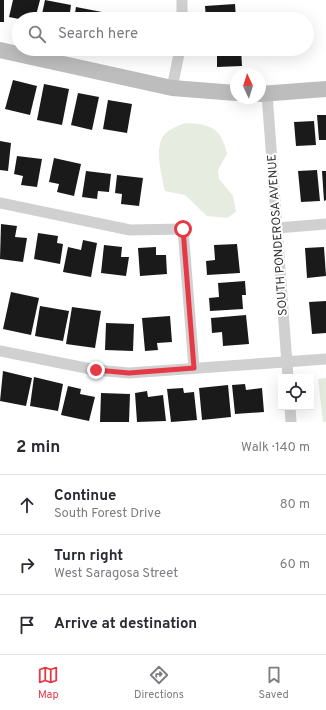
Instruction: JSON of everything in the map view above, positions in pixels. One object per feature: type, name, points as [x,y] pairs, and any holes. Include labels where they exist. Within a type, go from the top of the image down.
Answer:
[{"type":"street","points":[[182,0],[182,12]]},
{"type":"street","points":[[0,50],[12,53]]},
{"type":"street","points":[[27,56],[172,88],[230,93]]},
{"type":"street","points":[[172,88],[179,56]]},
{"type":"street","points":[[266,94],[326,89]]},
{"type":"street","name":"SOUTH PONDEROSA AVENUE","points":[[264,104],[277,228],[288,374]]},
{"type":"street","points":[[0,203],[130,230],[183,229],[194,368]]},
{"type":"street","points":[[277,228],[326,224]]},
{"type":"street","points":[[0,351],[96,370],[129,373],[326,359]]},
{"type":"street","points":[[290,410],[292,422]]},
{"type":"shaded area","points":[[185,123],[208,126],[218,133],[221,138],[227,154],[218,170],[219,179],[233,196],[236,212],[227,218],[207,216],[185,195],[165,191],[159,157],[160,144],[166,133]]},
{"type":"shaded area","points":[[326,378],[326,422],[323,422],[318,379]]},
{"type":"building","points":[[0,0],[4,0],[4,22],[0,22]]},
{"type":"building","points":[[13,0],[40,0],[37,12],[12,12],[12,18],[9,17]]},
{"type":"building","points":[[45,0],[71,5],[70,12],[42,12]]},
{"type":"building","points":[[235,4],[236,12],[205,12],[205,6]]},
{"type":"building","points":[[76,7],[102,12],[75,12]]},
{"type":"building","points":[[217,56],[241,56],[242,66],[217,67]]},
{"type":"building","points":[[13,80],[37,86],[30,115],[5,109]]},
{"type":"building","points":[[44,84],[69,89],[62,125],[37,120]]},
{"type":"building","points":[[78,93],[99,97],[92,130],[71,125]]},
{"type":"building","points":[[108,100],[132,104],[127,133],[103,129]]},
{"type":"building","points":[[317,115],[326,115],[326,140],[319,140]]},
{"type":"building","points":[[314,121],[316,145],[296,146],[294,122]]},
{"type":"building","points":[[0,141],[11,143],[8,171],[0,170]]},
{"type":"building","points":[[17,156],[42,159],[37,187],[21,185],[23,176],[14,174]]},
{"type":"building","points":[[54,158],[81,164],[74,196],[57,192],[59,184],[49,182]]},
{"type":"building","points":[[317,170],[320,201],[301,202],[298,171]]},
{"type":"building","points":[[86,171],[111,174],[109,192],[98,191],[97,199],[82,197]]},
{"type":"building","points":[[322,171],[326,171],[326,200],[324,201]]},
{"type":"building","points":[[117,175],[143,178],[139,206],[121,204],[122,194],[115,193]]},
{"type":"building","points":[[1,224],[17,226],[15,237],[27,238],[23,262],[0,259]]},
{"type":"building","points":[[38,233],[58,236],[57,243],[63,244],[60,264],[34,259]]},
{"type":"building","points":[[83,240],[97,243],[91,277],[63,272],[68,247],[81,250]]},
{"type":"building","points":[[237,244],[240,273],[207,275],[206,261],[215,260],[214,245]]},
{"type":"building","points":[[104,245],[122,247],[121,257],[129,257],[126,276],[101,273]]},
{"type":"building","points":[[156,247],[156,255],[166,255],[167,274],[140,276],[138,248]]},
{"type":"building","points":[[324,247],[326,276],[307,278],[305,248]]},
{"type":"building","points":[[245,281],[246,295],[242,295],[243,309],[210,311],[209,298],[219,297],[218,283]]},
{"type":"building","points":[[11,292],[39,298],[31,335],[3,329]]},
{"type":"building","points":[[326,301],[326,333],[312,334],[309,302]]},
{"type":"building","points":[[40,306],[69,311],[63,341],[35,336]]},
{"type":"building","points":[[72,307],[101,311],[95,348],[66,344]]},
{"type":"building","points":[[246,315],[249,344],[223,346],[222,332],[212,333],[211,318]]},
{"type":"building","points":[[170,316],[172,342],[157,343],[158,350],[145,351],[142,318]]},
{"type":"building","points":[[106,323],[134,324],[133,351],[105,350]]},
{"type":"building","points":[[3,371],[32,378],[26,406],[0,401]]},
{"type":"building","points":[[34,377],[63,384],[58,411],[30,406]]},
{"type":"building","points":[[245,384],[246,390],[262,388],[264,412],[235,414],[232,385]]},
{"type":"building","points":[[228,385],[231,417],[202,420],[199,388]]},
{"type":"building","points":[[68,386],[81,389],[80,394],[95,397],[89,421],[61,415]]},
{"type":"building","points":[[183,388],[184,393],[194,392],[197,420],[171,422],[167,389]]},
{"type":"building","points":[[147,391],[148,397],[163,395],[166,421],[137,422],[135,393]]},
{"type":"building","points":[[101,393],[130,394],[129,422],[100,422]]},
{"type":"route","points":[[96,370],[129,373],[194,368],[183,229]]}]
